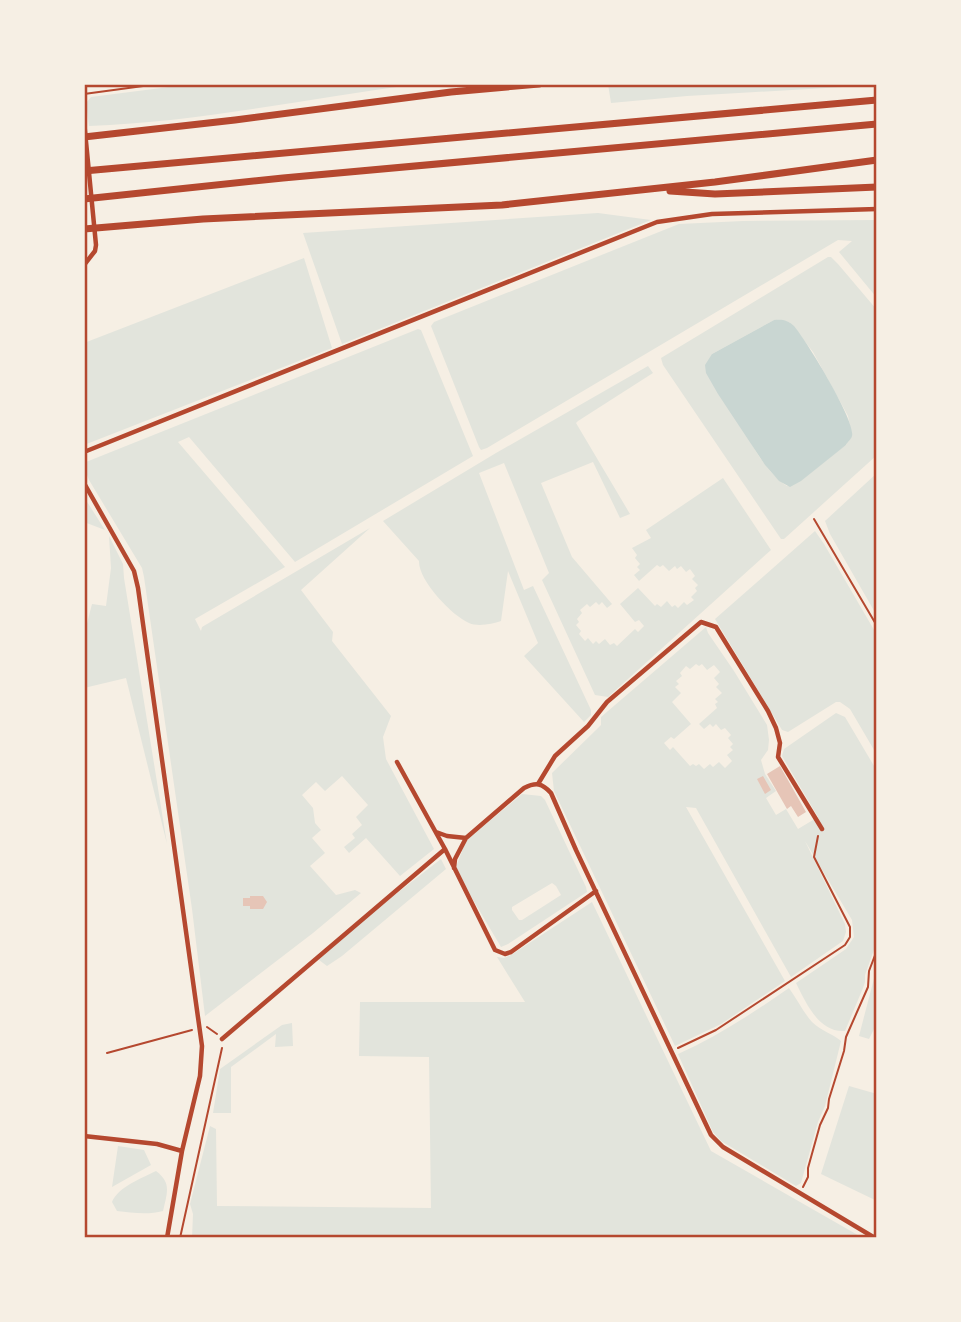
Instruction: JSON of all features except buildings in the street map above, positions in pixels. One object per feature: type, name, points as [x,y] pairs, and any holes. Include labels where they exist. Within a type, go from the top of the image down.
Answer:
[{"type":"highway","points":[[84,137],[451,92],[539,84]]},
{"type":"highway","points":[[84,171],[877,100]]},
{"type":"highway","points":[[84,199],[877,124]]},
{"type":"highway","points":[[84,229],[203,219],[502,205],[715,183],[877,160]]},
{"type":"highway","points":[[649,190],[715,194],[877,187]]},
{"type":"street","points":[[84,121],[96,240],[95,251],[84,265]]},
{"type":"street","points":[[84,452],[657,222],[712,214],[877,209]]},
{"type":"street","points":[[84,483],[134,570],[138,588],[200,1028],[200,1076],[167,1238]]},
{"type":"street","points":[[538,784],[555,756],[588,726],[607,702],[701,622],[716,627],[768,711],[780,743],[778,757],[822,829]]},
{"type":"street","points":[[397,762],[445,849],[495,950],[511,953],[596,891]]},
{"type":"street","points":[[454,868],[455,859],[466,838],[524,788],[531,784],[545,786],[551,793],[711,1135],[723,1147],[875,1238]]},
{"type":"street","points":[[435,832],[466,838]]},
{"type":"street","points":[[222,1039],[445,849]]},
{"type":"street","points":[[84,1136],[157,1144],[183,1151]]},
{"type":"path","points":[[84,94],[158,84]]},
{"type":"path","points":[[814,519],[877,625]]},
{"type":"path","points":[[672,1051],[716,1030],[845,945],[850,937],[850,927],[814,857],[817,838],[822,829]]},
{"type":"path","points":[[799,1193],[808,1177],[808,1168],[820,1125],[828,1108],[846,1037],[868,987],[869,971],[877,950]]},
{"type":"path","points":[[107,1052],[200,1028],[210,1028],[222,1039],[180,1238]]},
{"type":"shaded area","points":[[180,84],[418,84],[213,115],[89,126],[86,103],[91,97]]},
{"type":"shaded area","points":[[608,84],[877,84],[877,85],[611,103]]},
{"type":"shaded area","points":[[598,213],[651,220],[342,344],[303,233]]},
{"type":"shaded area","points":[[877,220],[877,298],[839,252],[852,241],[838,240],[481,450],[431,326],[434,322],[679,224]]},
{"type":"shaded area","points":[[831,257],[877,310],[877,455],[781,539],[663,365],[661,358]],"holes":[[[774,320],[789,322],[813,352],[848,416],[852,436],[846,445],[787,486],[762,461],[752,444],[712,354]]]},
{"type":"shaded area","points":[[304,258],[332,348],[84,445],[84,343]]},
{"type":"shaded area","points":[[774,320],[789,322],[800,334],[839,398],[852,436],[846,445],[790,487],[779,481],[765,465],[718,394],[706,373],[705,365],[712,354]]},
{"type":"shaded area","points":[[421,330],[473,456],[295,562],[189,437],[178,442],[285,567],[195,619],[201,631],[202,627],[370,528],[301,590],[333,632],[332,641],[391,716],[383,737],[386,759],[434,849],[400,876],[366,838],[349,853],[344,847],[355,838],[352,834],[362,825],[356,817],[368,805],[342,776],[325,791],[316,782],[302,795],[313,808],[315,823],[321,830],[312,838],[325,853],[310,866],[336,895],[355,890],[361,893],[205,1016],[144,577],[142,568],[89,480],[84,467],[86,462]]},
{"type":"shaded area","points":[[648,366],[653,373],[576,423],[630,514],[620,518],[593,462],[541,483],[572,557],[612,604],[607,608],[602,602],[599,605],[596,602],[590,607],[587,604],[580,610],[582,613],[576,625],[581,631],[579,634],[585,641],[588,638],[593,644],[596,641],[599,644],[605,639],[610,645],[614,643],[617,646],[635,629],[638,632],[644,626],[639,620],[635,622],[620,604],[638,588],[655,606],[657,604],[661,607],[667,601],[672,607],[675,605],[678,608],[684,602],[687,605],[694,600],[691,597],[697,591],[695,588],[698,585],[692,579],[695,576],[690,569],[686,572],[681,566],[677,569],[675,566],[669,571],[663,565],[657,565],[639,581],[634,575],[640,570],[637,567],[640,564],[632,548],[651,538],[646,530],[723,478],[771,550],[608,697],[595,695],[542,580],[549,573],[504,463],[479,473],[524,590],[533,586],[591,710],[591,715],[584,722],[524,656],[538,643],[508,571],[501,621],[481,625],[469,623],[437,596],[424,578],[419,561],[383,521]]},
{"type":"shaded area","points":[[877,473],[877,616],[825,521]]},
{"type":"shaded area","points":[[84,497],[105,530],[84,522]]},
{"type":"shaded area","points":[[815,531],[877,635],[877,755],[850,709],[840,702],[788,732],[782,730],[715,619]]},
{"type":"shaded area","points":[[109,536],[123,564],[167,844],[126,678],[84,688],[84,635],[92,604],[106,606],[111,568]]},
{"type":"shaded area","points":[[706,627],[767,725],[768,750],[761,760],[765,774],[776,791],[766,798],[776,815],[786,809],[798,829],[818,817],[782,756],[784,749],[836,713],[845,717],[877,771],[877,941],[863,988],[845,1031],[828,1027],[821,1022],[809,1008],[796,983],[846,949],[854,937],[852,920],[805,841],[845,924],[846,932],[843,941],[791,977],[696,808],[686,807],[785,981],[721,1024],[675,1046],[554,791],[552,773],[601,725],[601,717]],"holes":[[[696,664],[702,664],[707,670],[714,665],[720,672],[714,678],[719,684],[716,687],[722,693],[715,699],[718,702],[715,704],[717,708],[699,724],[704,729],[710,724],[713,727],[716,724],[731,735],[728,738],[733,744],[730,747],[733,750],[727,755],[732,761],[725,768],[719,762],[704,769],[699,764],[690,766],[673,747],[670,750],[664,743],[671,737],[674,739],[691,724],[672,702],[681,693],[675,687],[679,684],[676,681],[682,676],[680,673],[686,666],[690,669]]]},
{"type":"shaded area","points":[[522,794],[541,796],[587,892],[501,947],[456,867],[468,839]],"holes":[[[552,883],[561,895],[519,920],[512,907]]]},
{"type":"shaded area","points":[[441,859],[446,869],[342,956],[327,966],[315,957]]},
{"type":"shaded area","points":[[592,902],[711,1151],[863,1238],[192,1238],[193,1214],[190,1204],[210,1126],[216,1129],[217,1206],[431,1208],[429,1057],[359,1056],[360,1002],[525,1002],[497,957],[511,955]]},
{"type":"shaded area","points":[[877,967],[877,1023],[869,1039],[859,1036]]},
{"type":"shaded area","points":[[789,988],[812,1022],[841,1041],[825,1106],[801,1183],[796,1186],[721,1141],[713,1132],[678,1054],[735,1024]]},
{"type":"shaded area","points":[[292,1023],[293,1046],[275,1047],[276,1034],[231,1067],[231,1113],[213,1113],[220,1069],[282,1025]]},
{"type":"shaded area","points":[[849,1086],[877,1094],[877,1201],[821,1174]]},
{"type":"shaded area","points":[[118,1146],[144,1150],[151,1165],[112,1187]]},
{"type":"shaded area","points":[[156,1171],[166,1184],[163,1211],[117,1211],[112,1202],[119,1192]]}]
